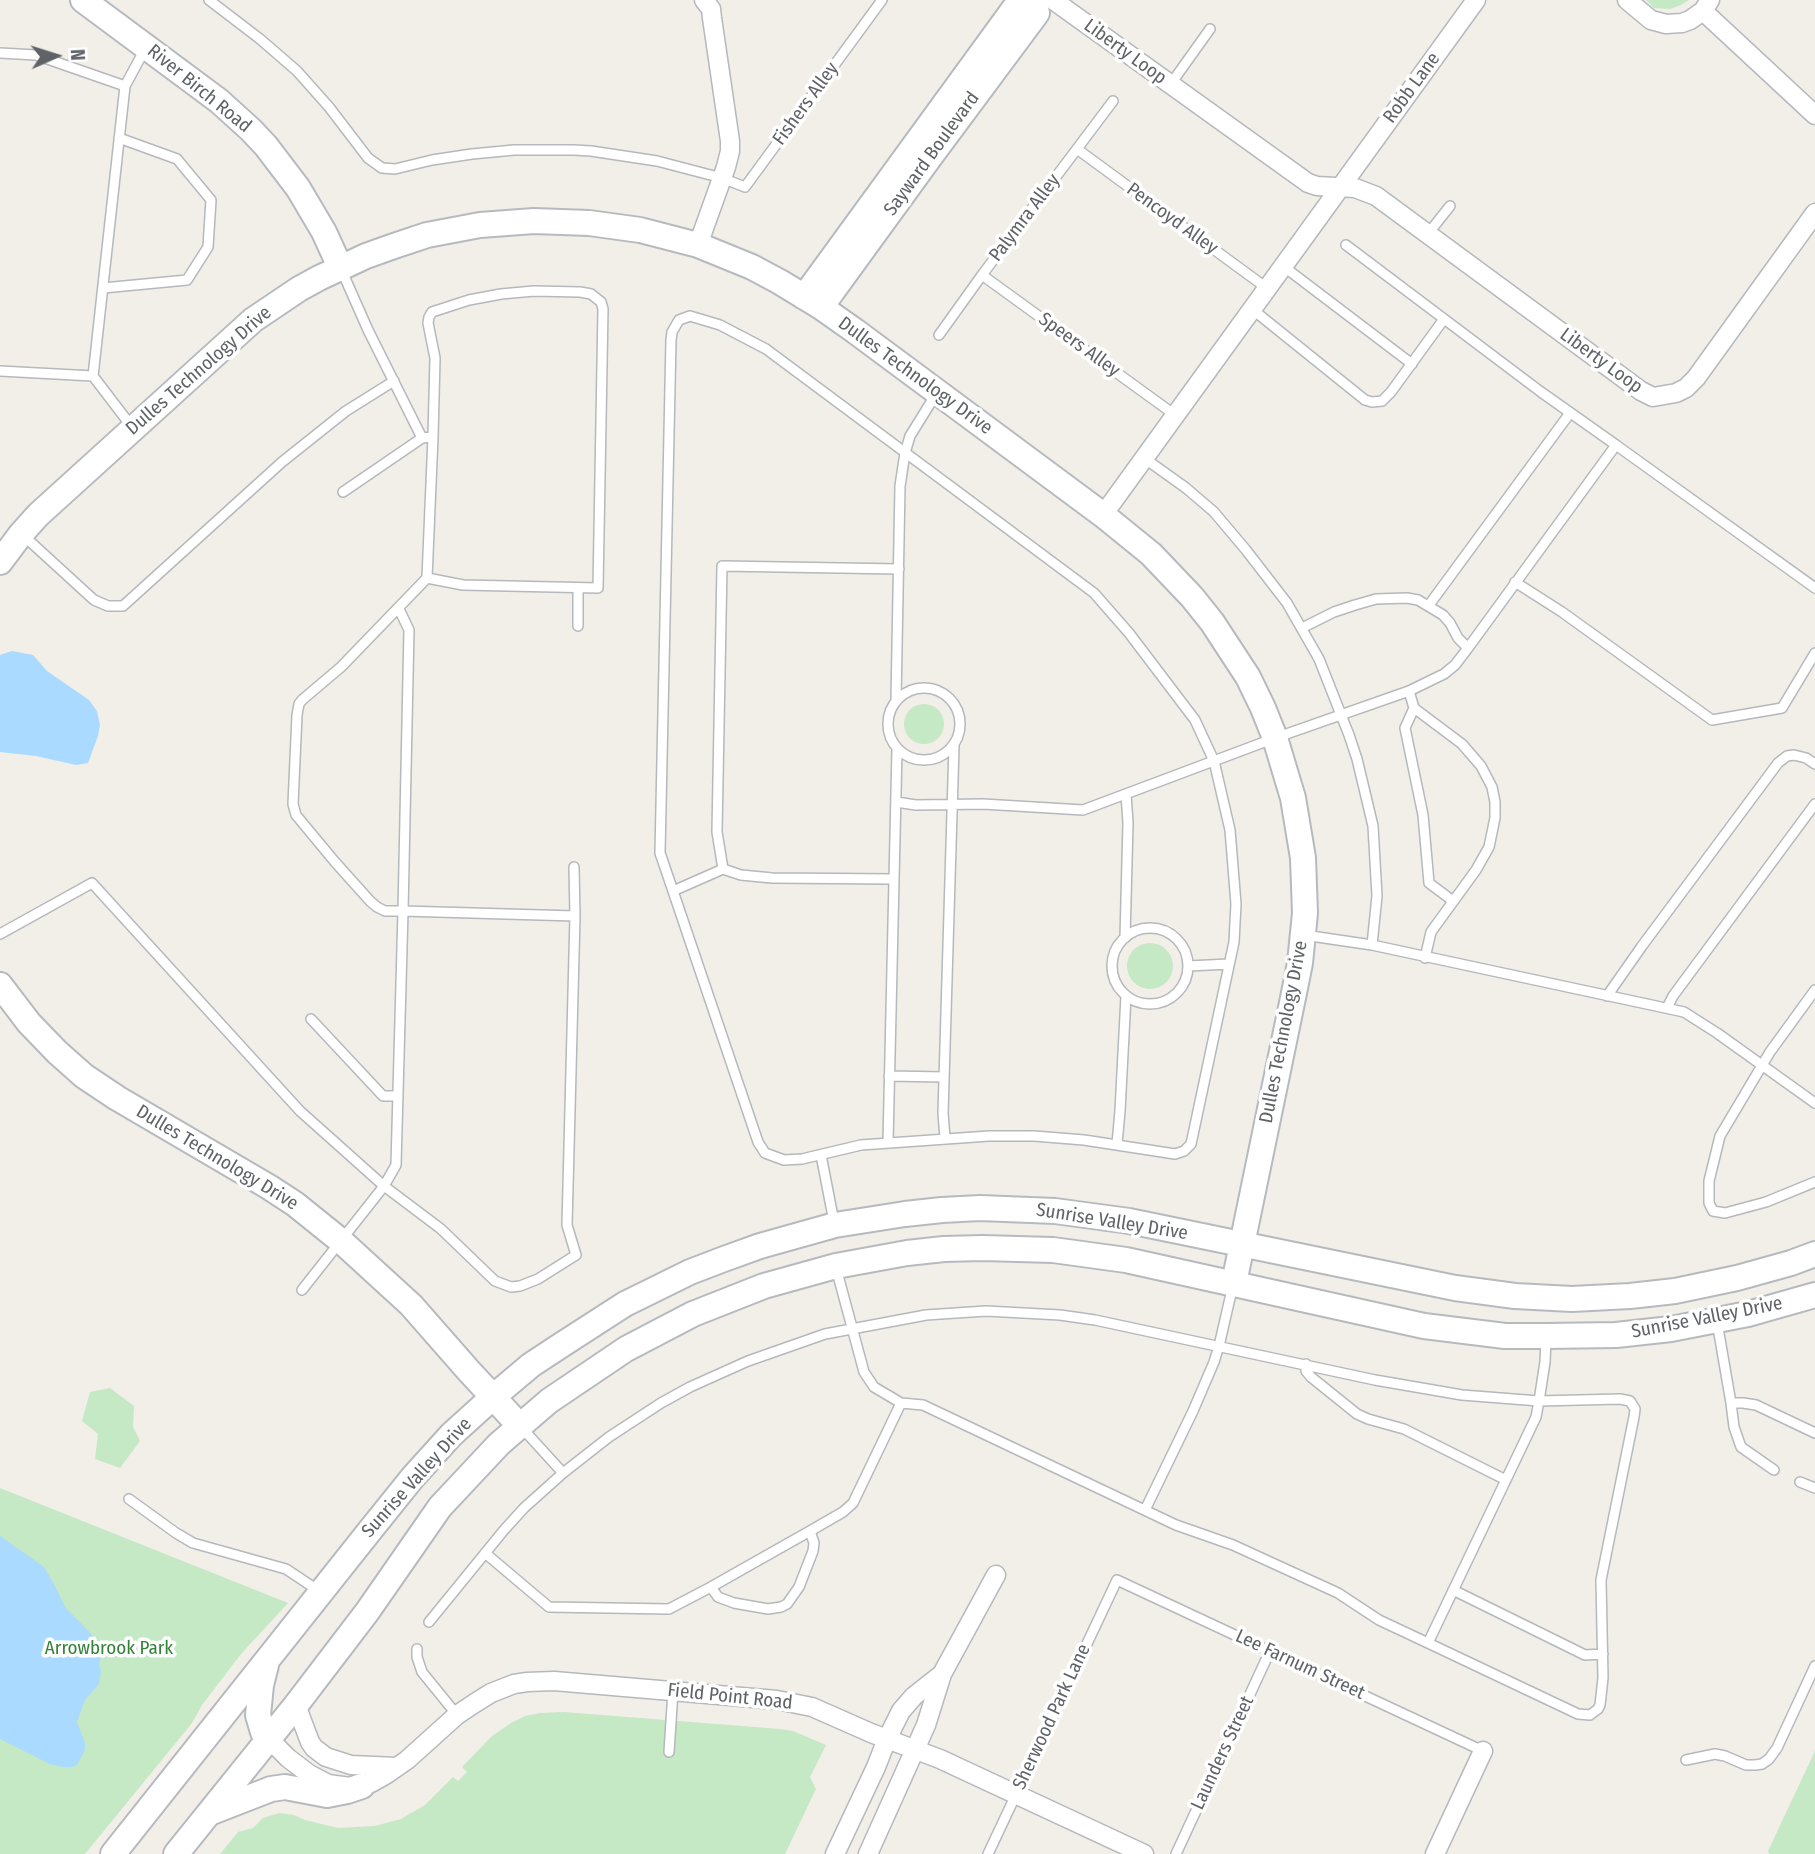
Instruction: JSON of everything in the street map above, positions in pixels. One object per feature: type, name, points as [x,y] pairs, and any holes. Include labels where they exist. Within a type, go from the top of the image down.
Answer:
[{"type":"main road","name":"River Birch Road","points":[[83,0],[219,101],[251,130],[298,188],[340,267]]},
{"type":"main road","name":"Sayward Boulevard","points":[[813,302],[1016,6],[1028,0]]},
{"type":"main road","name":"Sayward Boulevard","points":[[813,302],[930,157],[1037,13],[1034,0]]},
{"type":"main road","name":"Dulles Technology Drive","points":[[0,562],[21,534],[64,491],[253,320],[299,289],[340,267],[427,235],[508,222],[561,221],[640,230],[698,245],[752,267],[813,302],[1103,515],[1151,554],[1172,574],[1212,622],[1248,677],[1275,738],[1293,798],[1300,836],[1305,887],[1303,935],[1294,993],[1234,1283]]},
{"type":"main road","name":"Dulles Technology Drive","points":[[0,985],[29,1023],[84,1076],[269,1187],[341,1241],[411,1305],[519,1426]]},
{"type":"main road","name":"Sunrise Valley Drive","points":[[113,1854],[320,1592],[451,1435],[531,1365],[625,1304],[724,1259],[760,1246],[835,1225],[942,1210],[1055,1211],[1129,1221],[1455,1288],[1515,1296],[1572,1298],[1675,1291],[1737,1278],[1815,1254]]},
{"type":"main road","name":"Sunrise Valley Drive","points":[[176,1854],[367,1612],[440,1507],[478,1465],[549,1401],[589,1373],[659,1330],[764,1286],[835,1266],[944,1249],[1041,1250],[1126,1260],[1424,1326],[1504,1336],[1616,1335],[1671,1329],[1768,1309],[1815,1295]]},
{"type":"main road","points":[[268,1658],[261,1685],[258,1715],[263,1732],[269,1739]]},
{"type":"main road","points":[[208,1814],[271,1788],[292,1788],[327,1795],[362,1786]]},
{"type":"street","points":[[698,245],[730,151],[711,9],[705,0]]},
{"type":"street","name":"Liberty Loop","points":[[1053,0],[1308,183],[1317,186],[1344,181],[1355,188],[1370,192],[1640,391],[1653,397],[1676,393],[1696,378],[1815,213]]},
{"type":"street","name":"Robb Lane","points":[[1344,181],[1476,0]]},
{"type":"street","points":[[1627,0],[1651,20],[1666,24],[1690,20],[1706,5],[1815,115]]},
{"type":"street","points":[[1103,515],[1344,181]]},
{"type":"street","points":[[868,1854],[926,1725],[942,1674],[996,1575]]},
{"type":"street","points":[[835,1854],[901,1711],[914,1696],[942,1674]]},
{"type":"street","name":"Field Point Road","points":[[362,1786],[397,1767],[457,1716],[503,1688],[527,1682],[554,1681],[673,1691],[776,1700],[825,1712],[940,1759],[1144,1854]]},
{"type":"street","points":[[296,1705],[310,1742],[327,1757],[351,1765],[397,1767]]},
{"type":"street","points":[[269,1739],[299,1768],[318,1780],[339,1786],[362,1786]]},
{"type":"street","points":[[1435,1854],[1483,1751]]},
{"type":"lane","points":[[209,0],[297,71],[330,107],[369,158],[382,167],[395,169],[432,160],[514,150],[591,150],[657,161],[722,178]]},
{"type":"lane","name":"Fishers Alley","points":[[722,178],[745,187],[882,0]]},
{"type":"lane","points":[[1170,85],[1210,29]]},
{"type":"lane","points":[[133,428],[93,376],[125,86],[146,47]]},
{"type":"lane","points":[[0,52],[36,55],[125,86]]},
{"type":"lane","name":"Palymra Alley","points":[[939,335],[1113,102]]},
{"type":"lane","points":[[103,288],[187,280],[208,247],[211,200],[177,159],[119,138]]},
{"type":"lane","name":"Pencoyd Alley","points":[[1077,149],[1268,289]]},
{"type":"lane","points":[[1427,234],[1450,206]]},
{"type":"lane","points":[[1346,245],[1570,413],[1815,588]]},
{"type":"lane","points":[[1283,266],[1412,364]]},
{"type":"lane","points":[[340,267],[422,438]]},
{"type":"lane","name":"Speers Alley","points":[[982,275],[1175,415]]},
{"type":"lane","points":[[428,578],[463,585],[597,588],[603,309],[598,297],[580,292],[534,291],[469,300],[432,312],[428,323],[435,358],[428,578],[341,667],[299,704],[293,804],[296,816],[370,901],[381,910],[575,916]]},
{"type":"lane","points":[[1252,309],[1365,400],[1372,402],[1382,401],[1444,319]]},
{"type":"lane","points":[[696,316],[741,335],[766,349],[905,453],[1094,593],[1129,633],[1195,720],[1214,761],[1230,830],[1234,866],[1234,942],[1191,1144],[1184,1151],[1175,1154],[1117,1144],[1034,1136],[888,1142],[784,1160],[771,1156],[761,1148],[660,853],[671,340],[675,325],[683,317],[696,316]]},
{"type":"lane","points":[[0,370],[93,376]]},
{"type":"lane","points":[[21,534],[94,600],[108,606],[123,606],[282,462],[346,411],[394,381]]},
{"type":"lane","points":[[896,699],[900,486],[910,436],[937,392]]},
{"type":"lane","points":[[1429,605],[1570,413]]},
{"type":"lane","points":[[343,492],[422,438],[433,437]]},
{"type":"lane","points":[[896,802],[916,806],[1013,805],[1083,810],[1409,691],[1444,674],[1468,648],[1616,445]]},
{"type":"lane","points":[[1144,458],[1214,512],[1287,603],[1320,659],[1357,759],[1373,826],[1377,896],[1372,945]]},
{"type":"lane","points":[[723,869],[717,832],[723,566],[899,569]]},
{"type":"lane","points":[[1515,582],[1562,612],[1712,720],[1782,708],[1815,653]]},
{"type":"lane","points":[[578,588],[578,626]]},
{"type":"lane","points":[[1302,628],[1334,612],[1376,599],[1407,598],[1418,600],[1443,614],[1458,638],[1468,648]]},
{"type":"lane","points":[[302,1290],[384,1185],[396,1165],[410,630],[399,609]]},
{"type":"lane","points":[[946,1138],[943,1113],[952,804],[954,746],[960,723],[958,711],[942,692],[931,688],[918,688],[896,699],[890,709],[887,730],[897,749],[905,756],[915,760],[937,759],[954,746]]},
{"type":"lane","points":[[1409,691],[1414,708],[1472,754],[1487,775],[1495,802],[1495,818],[1489,847],[1432,932],[1425,958]]},
{"type":"lane","points":[[1414,708],[1405,728],[1423,815],[1429,883],[1453,901]]},
{"type":"lane","points":[[888,1142],[897,749]]},
{"type":"lane","points":[[1607,996],[1778,763],[1787,756],[1794,755],[1815,764]]},
{"type":"lane","points":[[1125,937],[1128,823],[1126,794]]},
{"type":"lane","points":[[1667,1008],[1673,996],[1815,804]]},
{"type":"lane","points":[[0,934],[92,883],[300,1111],[384,1185],[441,1229],[495,1281],[511,1287],[520,1286],[538,1279],[576,1255],[567,1225],[574,867]]},
{"type":"lane","points":[[673,891],[723,869],[772,878],[894,879]]},
{"type":"lane","points":[[1153,928],[1167,932],[1179,942],[1184,949],[1188,966],[1181,989],[1173,997],[1159,1003],[1146,1004],[1126,996],[1114,981],[1111,967],[1114,952],[1125,937],[1139,929],[1153,928]]},
{"type":"lane","points":[[1303,935],[1372,945],[1684,1012],[1717,1032],[1815,1103]]},
{"type":"lane","points":[[1188,966],[1229,964]]},
{"type":"lane","points":[[1815,990],[1762,1066],[1720,1136],[1709,1181],[1708,1199],[1710,1208],[1716,1213],[1725,1213],[1766,1202],[1815,1182]]},
{"type":"lane","points":[[1117,1144],[1126,996]]},
{"type":"lane","points":[[311,1019],[383,1096],[398,1096]]},
{"type":"lane","points":[[889,1076],[944,1077]]},
{"type":"lane","points":[[821,1155],[835,1225]]},
{"type":"lane","points":[[429,1622],[524,1508],[586,1454],[661,1403],[690,1387],[775,1350],[825,1334],[852,1329],[926,1315],[986,1311],[1072,1316],[1375,1380],[1462,1395],[1539,1401],[1630,1401],[1635,1409],[1601,1580],[1603,1678],[1600,1705],[1594,1713],[1578,1714],[1379,1620],[1338,1592],[1233,1545],[1176,1525],[923,1405],[901,1403],[874,1387],[864,1372],[852,1329],[835,1266]]},
{"type":"lane","points":[[1145,1510],[1193,1411],[1220,1346],[1234,1283]]},
{"type":"lane","points":[[1717,1320],[1734,1427],[1741,1447],[1774,1470]]},
{"type":"lane","points":[[1428,1643],[1536,1417],[1546,1336]]},
{"type":"lane","points":[[1306,1364],[1306,1371],[1311,1377],[1357,1414],[1404,1429],[1506,1480]]},
{"type":"lane","points":[[485,1553],[549,1607],[669,1609],[810,1531],[853,1503],[901,1403]]},
{"type":"lane","points":[[1731,1403],[1756,1405],[1815,1433]]},
{"type":"lane","points":[[519,1426],[563,1473]]},
{"type":"lane","points":[[1800,1482],[1815,1488]]},
{"type":"lane","points":[[130,1499],[176,1534],[193,1543],[286,1569],[320,1592]]},
{"type":"lane","points":[[711,1587],[718,1597],[734,1603],[768,1609],[787,1604],[799,1587],[814,1551],[810,1531]]},
{"type":"lane","name":"Lee Farnum Street","points":[[1117,1580],[1483,1751]]},
{"type":"lane","name":"Sherwood Park Lane","points":[[988,1854],[1117,1580]]},
{"type":"lane","points":[[1453,1590],[1585,1655],[1603,1654]]},
{"type":"lane","points":[[417,1649],[422,1672],[457,1716]]},
{"type":"lane","name":"Launders Street","points":[[1175,1854],[1270,1651]]},
{"type":"lane","points":[[1686,1760],[1715,1754],[1746,1765],[1755,1765],[1769,1759],[1777,1748],[1815,1666]]},
{"type":"lane","points":[[669,1752],[673,1691]]},
{"type":"green space","points":[[1646,0],[1689,0],[1670,9],[1654,8]]},
{"type":"green space","points":[[924,704],[938,710],[944,724],[938,738],[924,744],[910,738],[904,724],[910,710]]},
{"type":"green space","points":[[1150,943],[1167,949],[1173,966],[1167,983],[1150,989],[1133,983],[1127,966],[1133,949]]},
{"type":"green space","points":[[110,1388],[134,1406],[133,1427],[140,1441],[120,1468],[95,1459],[98,1434],[82,1421],[90,1392]]},
{"type":"green space","name":"Arrowbrook Park","points":[[0,1488],[288,1603],[241,1654],[202,1705],[192,1723],[85,1854],[0,1854]]},
{"type":"green space","points":[[564,1712],[780,1729],[793,1731],[826,1745],[810,1777],[816,1789],[785,1854],[220,1854],[238,1832],[253,1828],[263,1818],[279,1813],[338,1828],[375,1826],[401,1819],[425,1805],[453,1777],[458,1781],[467,1772],[462,1767],[492,1736],[511,1723],[525,1716]]},
{"type":"green space","points":[[1815,1751],[1815,1854],[1769,1854],[1768,1851]]},
{"type":"water","points":[[12,651],[33,655],[47,671],[89,700],[97,711],[100,725],[88,763],[76,765],[36,756],[0,752],[0,655]]},
{"type":"water","points":[[0,1536],[44,1567],[65,1607],[101,1644],[103,1651],[99,1664],[99,1684],[85,1700],[77,1722],[85,1750],[77,1765],[72,1767],[50,1764],[0,1739]]}]
